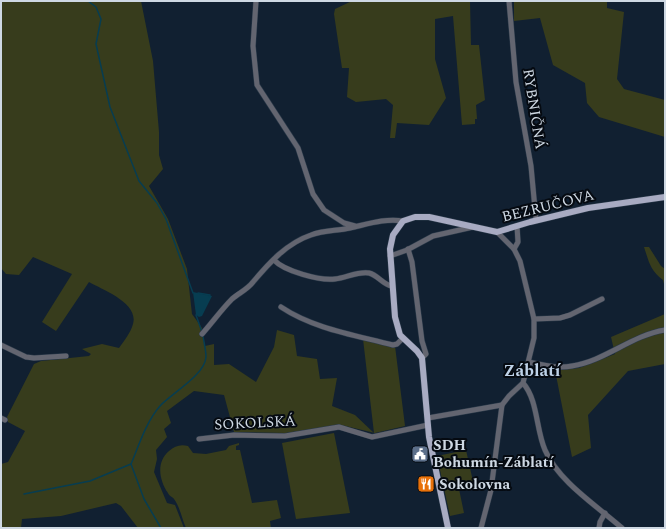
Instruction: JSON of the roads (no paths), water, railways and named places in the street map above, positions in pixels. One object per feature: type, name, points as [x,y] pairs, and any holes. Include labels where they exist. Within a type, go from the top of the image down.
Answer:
[{"type":"main road","name":"BEZRUČOVA","points":[[403,221],[415,217],[429,217],[497,232],[536,220],[605,205],[665,197]]},
{"type":"main road","points":[[403,221],[393,235],[390,256],[396,322],[398,332],[422,358],[430,445],[448,528]]},
{"type":"street","points":[[256,1],[253,46],[257,85],[298,148],[313,194],[324,210],[344,223],[356,226]]},
{"type":"street","name":"RYBNIČNÁ","points":[[509,1],[516,82],[531,166],[536,220]]},
{"type":"street","points":[[202,334],[232,299],[253,283],[262,271],[293,243],[311,234],[328,230],[350,228],[389,220],[403,221]]},
{"type":"street","points":[[514,249],[518,242],[517,226]]},
{"type":"street","points":[[390,256],[408,249],[433,236],[474,227]]},
{"type":"street","points":[[481,528],[491,490],[502,405],[509,396],[523,384],[535,333],[534,318],[522,267],[514,249],[497,232]]},
{"type":"street","points":[[408,249],[412,262],[422,341],[425,346],[426,354],[422,358]]},
{"type":"street","points":[[274,260],[279,266],[286,269],[323,279],[335,279],[362,272],[370,273],[386,285],[392,286]]},
{"type":"street","points":[[534,318],[560,318],[602,299]]},
{"type":"street","points":[[281,307],[296,317],[317,325],[386,343],[395,345],[403,338]]},
{"type":"street","points":[[529,362],[563,367],[579,365],[650,334],[665,330]]},
{"type":"street","points":[[1,345],[26,357],[66,356]]},
{"type":"street","points":[[523,384],[528,392],[544,449],[552,462],[574,486],[622,528]]},
{"type":"street","name":"SOKOLSKÁ","points":[[200,439],[234,435],[285,436],[339,427],[372,437],[428,421],[502,405]]},
{"type":"street","points":[[599,528],[600,522],[605,513]]},
{"type":"water","points":[[193,292],[212,296],[202,316],[199,317],[196,315]]},
{"type":"waterway","points":[[88,1],[96,7],[101,19],[96,44],[110,107],[139,181],[157,203],[166,219],[193,293]]},
{"type":"waterway","points":[[198,293],[210,295],[209,297]]},
{"type":"waterway","points":[[196,315],[202,332]]},
{"type":"waterway","points":[[161,528],[144,499],[131,464],[143,434],[155,412],[165,401],[194,377],[204,364],[206,354],[203,336]]},
{"type":"waterway","points":[[24,494],[90,481],[131,464]]},
{"type":"place","name":"SDH Bohumín-Záblatí","points":[[420,454]]},
{"type":"place","name":"Sokolovna","points":[[426,484]]},
{"type":"district","name":"Záblatí","points":[[532,371]]}]
